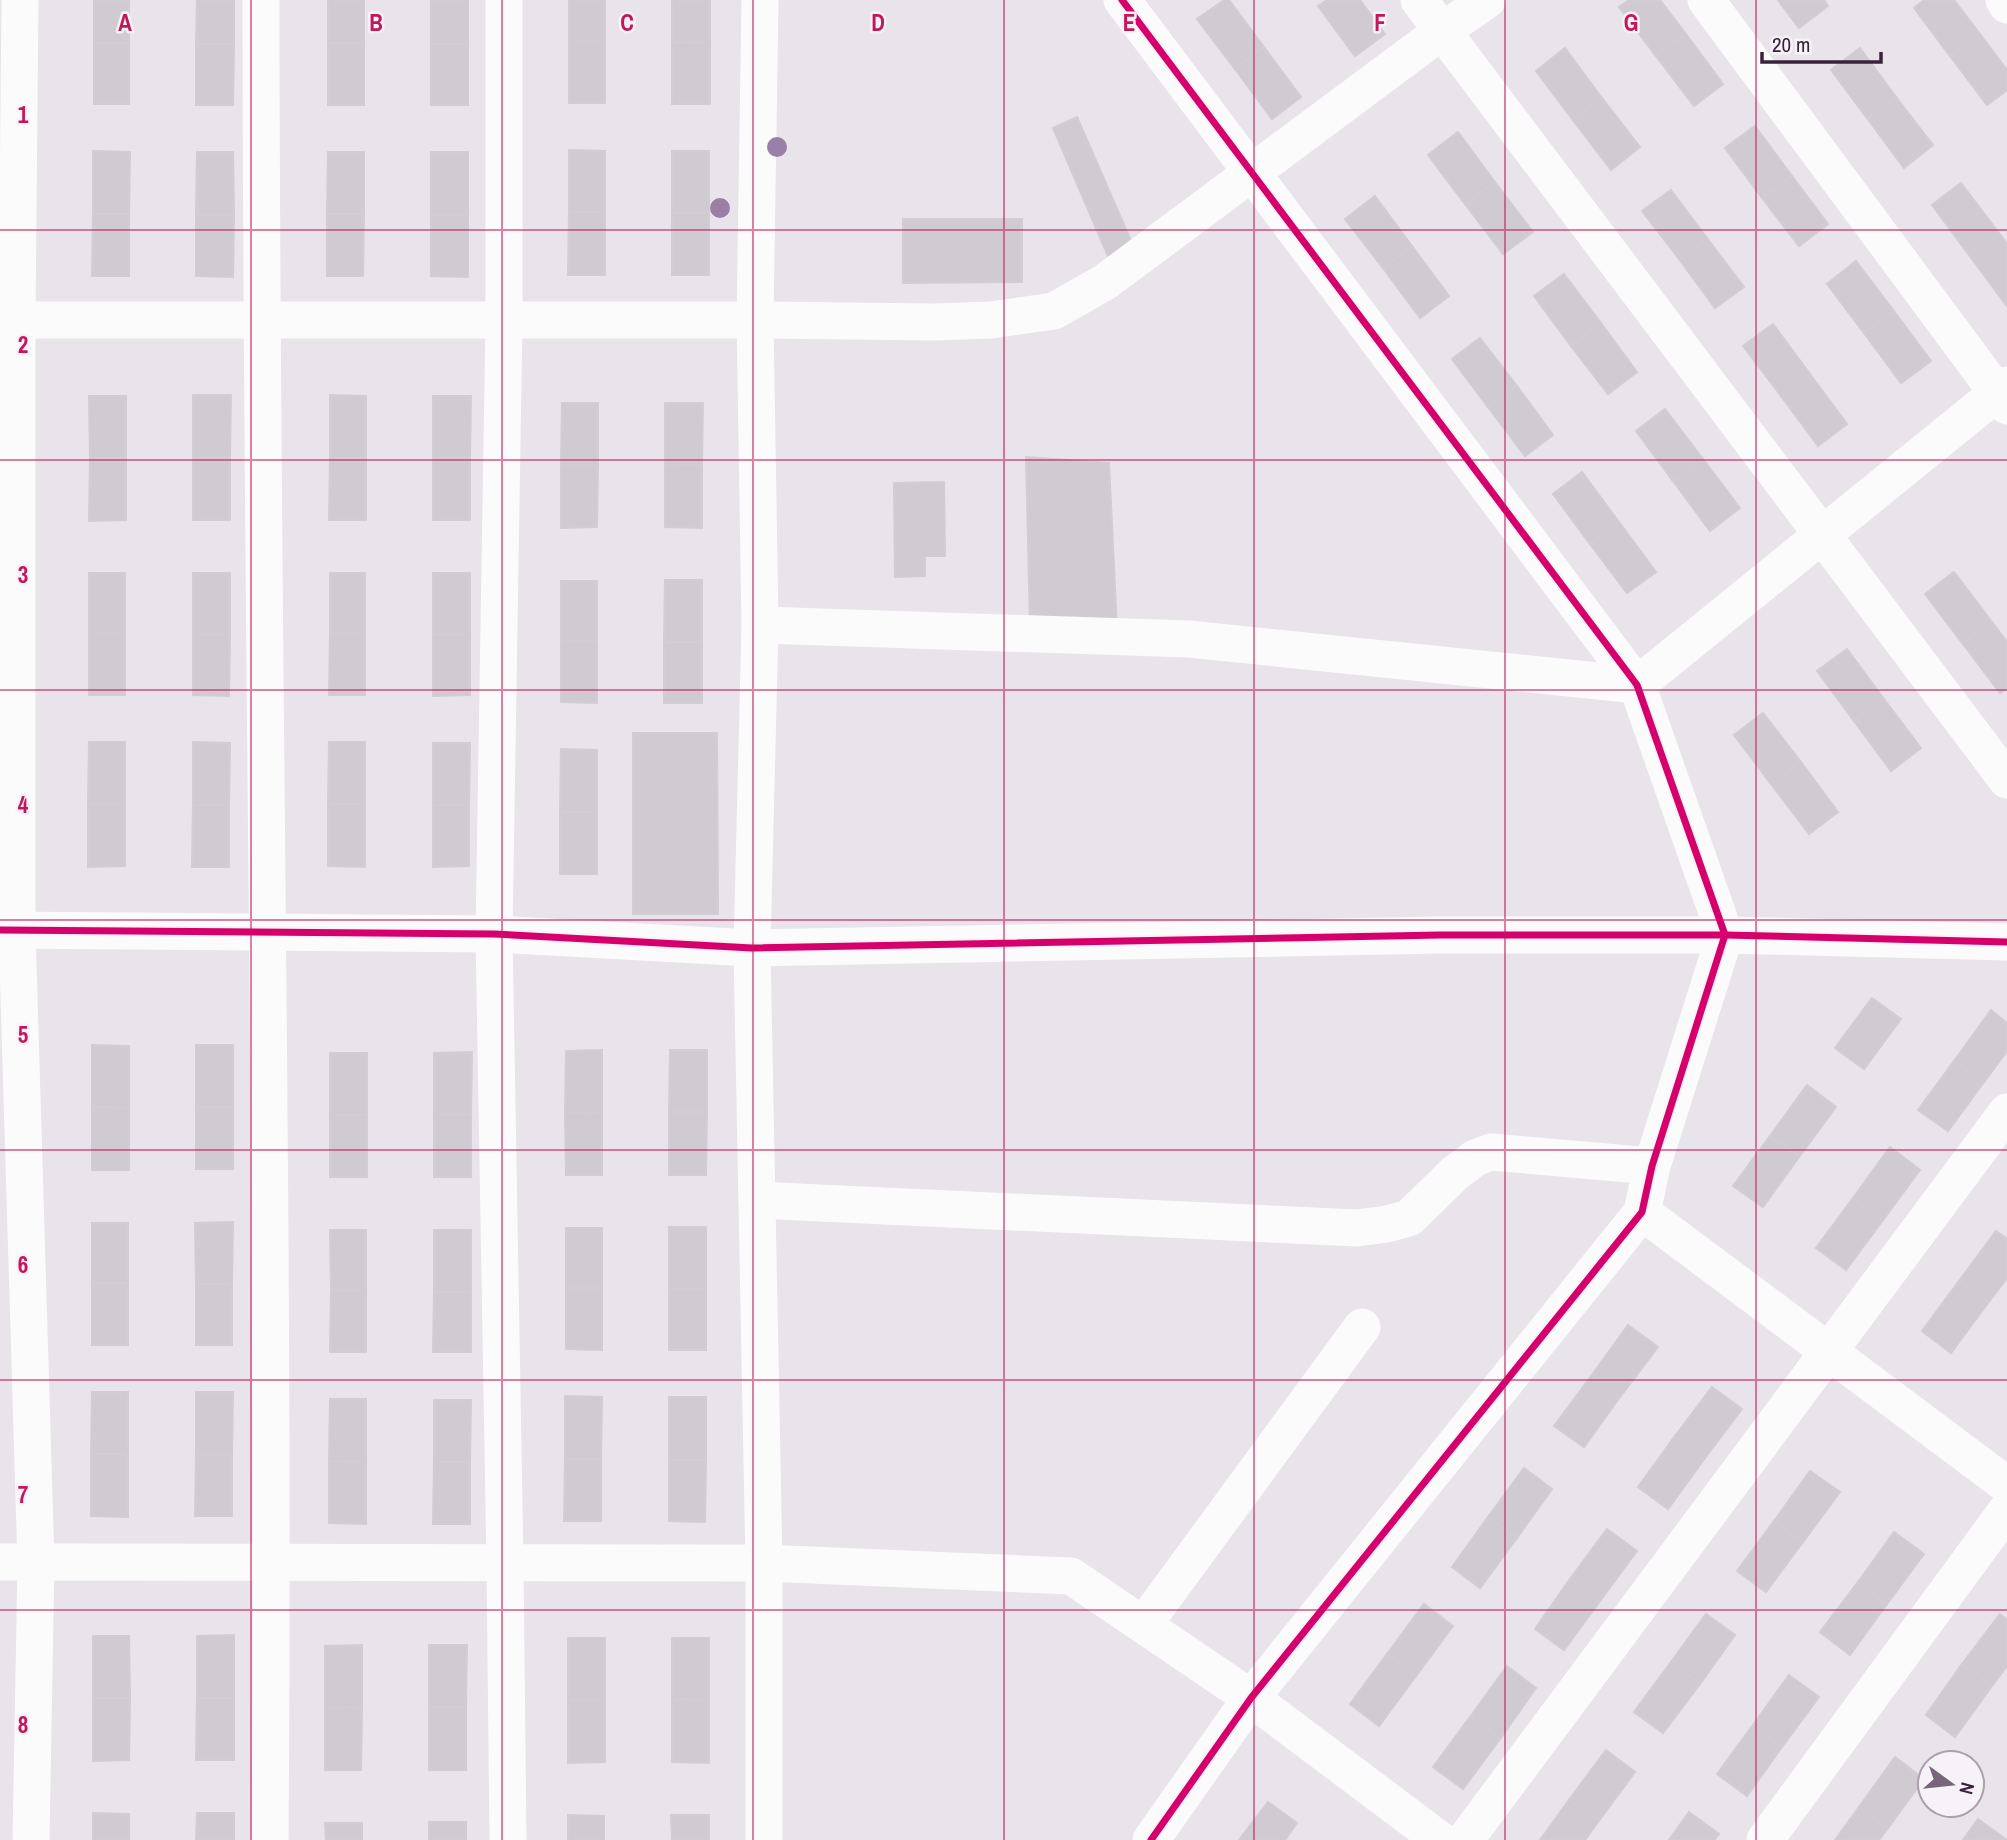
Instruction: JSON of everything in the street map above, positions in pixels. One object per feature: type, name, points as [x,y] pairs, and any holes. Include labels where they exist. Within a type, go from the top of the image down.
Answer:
[{"type":"street","points":[[20,0],[8,320],[9,930],[36,1563],[31,1840]]},
{"type":"street","points":[[261,0],[261,320],[272,1562],[270,1840]]},
{"type":"street","points":[[504,0],[504,320],[494,934],[508,1840]]},
{"type":"street","points":[[760,0],[755,320],[760,625],[752,948],[764,1563],[764,1840]]},
{"type":"street","points":[[1122,0],[1637,685],[1725,935],[1653,1166],[1642,1212],[1251,1698],[1151,1840]]},
{"type":"street","points":[[1419,0],[2007,780]]},
{"type":"street","points":[[8,320],[935,322],[991,320],[1054,311],[1105,282],[1487,0]]},
{"type":"street","points":[[760,625],[1189,639],[1637,685],[2004,395],[1706,0]]},
{"type":"street","points":[[2004,0],[2007,5]]},
{"type":"street","points":[[9,930],[494,934],[752,948],[1427,935],[1725,935],[2007,942]]},
{"type":"street","points":[[1465,1840],[2007,1112]]},
{"type":"street","points":[[757,1200],[1357,1228],[1409,1218],[1475,1157],[1491,1152],[1653,1166]]},
{"type":"street","points":[[1642,1212],[2007,1485]]},
{"type":"street","points":[[1144,1625],[1362,1327]]},
{"type":"street","points":[[1765,1840],[2007,1510]]},
{"type":"street","points":[[0,1562],[764,1563],[1071,1576],[1251,1698],[1440,1840]]},
{"type":"building","points":[[94,0],[129,0],[129,43],[94,43]]},
{"type":"building","points":[[197,0],[234,0],[234,44],[196,44]]},
{"type":"building","points":[[328,0],[364,0],[364,43],[328,43]]},
{"type":"building","points":[[431,0],[468,0],[468,44],[431,44]]},
{"type":"building","points":[[569,0],[605,0],[605,41],[569,42]]},
{"type":"building","points":[[672,0],[710,0],[710,43],[672,42]]},
{"type":"building","points":[[1224,0],[1229,0],[1264,47],[1235,69],[1197,19]]},
{"type":"building","points":[[1327,0],[1360,0],[1385,34],[1355,56],[1318,6]]},
{"type":"building","points":[[1629,0],[1660,0],[1686,34],[1656,56],[1619,7]]},
{"type":"building","points":[[1778,0],[1824,0],[1828,6],[1799,28]]},
{"type":"building","points":[[1924,0],[1954,0],[1980,34],[1950,56],[1914,8]]},
{"type":"building","points":[[1686,34],[1723,84],[1694,106],[1656,56]]},
{"type":"building","points":[[1980,34],[2007,70],[2007,90],[1987,105],[1950,56]]},
{"type":"building","points":[[605,41],[605,103],[569,103],[569,42]]},
{"type":"building","points":[[672,42],[710,43],[710,104],[672,104]]},
{"type":"building","points":[[94,43],[129,43],[129,104],[94,104]]},
{"type":"building","points":[[328,43],[364,43],[364,105],[328,105]]},
{"type":"building","points":[[196,44],[234,44],[233,105],[196,105]]},
{"type":"building","points":[[431,44],[468,44],[468,105],[431,105]]},
{"type":"building","points":[[1264,47],[1301,97],[1272,119],[1235,69]]},
{"type":"building","points":[[1565,48],[1602,98],[1573,120],[1536,71]]},
{"type":"building","points":[[1860,48],[1896,97],[1867,118],[1831,70]]},
{"type":"building","points":[[1896,97],[1933,145],[1904,168],[1867,118]]},
{"type":"building","points":[[1602,98],[1640,147],[1611,170],[1573,120]]},
{"type":"building","points":[[1077,117],[1135,250],[1110,261],[1053,128]]},
{"type":"building","points":[[1755,126],[1792,176],[1762,198],[1725,148]]},
{"type":"building","points":[[1458,132],[1495,182],[1465,204],[1428,155]]},
{"type":"building","points":[[569,150],[605,151],[605,212],[569,212]]},
{"type":"building","points":[[93,151],[130,152],[129,214],[93,214]]},
{"type":"building","points":[[672,151],[709,151],[709,213],[672,213]]},
{"type":"building","points":[[197,152],[233,152],[234,215],[196,215]]},
{"type":"building","points":[[328,152],[364,152],[364,214],[327,214]]},
{"type":"building","points":[[431,152],[468,152],[468,215],[431,215]]},
{"type":"building","points":[[1792,176],[1828,224],[1799,246],[1762,198]]},
{"type":"building","points":[[1495,182],[1533,232],[1503,254],[1465,204]]},
{"type":"building","points":[[1961,183],[1999,233],[1969,255],[1932,205]]},
{"type":"building","points":[[1671,190],[1707,238],[1679,259],[1642,211]]},
{"type":"building","points":[[1375,196],[1412,246],[1383,268],[1345,219]]},
{"type":"building","points":[[569,212],[605,212],[605,275],[568,275]]},
{"type":"building","points":[[672,213],[709,213],[709,275],[672,275]]},
{"type":"building","points":[[93,214],[129,214],[129,276],[92,276]]},
{"type":"building","points":[[327,214],[364,214],[363,276],[327,276]]},
{"type":"building","points":[[196,215],[234,215],[233,277],[196,276]]},
{"type":"building","points":[[431,215],[468,215],[468,277],[431,276]]},
{"type":"building","points":[[903,219],[1022,219],[1022,282],[903,283]]},
{"type":"building","points":[[1999,233],[2007,244],[2006,305],[1969,255]]},
{"type":"building","points":[[1707,238],[1744,287],[1715,308],[1679,259]]},
{"type":"building","points":[[1412,246],[1449,296],[1420,318],[1383,268]]},
{"type":"building","points":[[1856,261],[1894,311],[1864,333],[1827,284]]},
{"type":"building","points":[[1564,274],[1601,323],[1571,346],[1534,296]]},
{"type":"building","points":[[1894,311],[1931,361],[1901,383],[1864,333]]},
{"type":"building","points":[[1601,323],[1637,372],[1608,394],[1571,346]]},
{"type":"building","points":[[1773,324],[1810,374],[1781,396],[1743,346]]},
{"type":"building","points":[[1480,338],[1517,386],[1488,407],[1452,359]]},
{"type":"building","points":[[1810,374],[1847,424],[1818,446],[1781,396]]},
{"type":"building","points":[[1517,386],[1553,435],[1525,456],[1488,407]]},
{"type":"building","points":[[193,395],[231,395],[230,457],[193,457]]},
{"type":"building","points":[[330,395],[366,396],[366,458],[330,458]]},
{"type":"building","points":[[89,396],[126,396],[126,458],[90,458]]},
{"type":"building","points":[[433,396],[471,396],[470,457],[433,457]]},
{"type":"building","points":[[562,403],[598,403],[598,465],[561,466]]},
{"type":"building","points":[[665,403],[703,403],[702,465],[665,464]]},
{"type":"building","points":[[1665,409],[1703,459],[1673,481],[1636,431]]},
{"type":"building","points":[[193,457],[230,457],[230,520],[193,520]]},
{"type":"building","points":[[433,457],[470,457],[470,520],[433,520]]},
{"type":"building","points":[[1026,457],[1109,463],[1117,629],[1030,626]]},
{"type":"building","points":[[90,458],[126,458],[126,520],[89,521]]},
{"type":"building","points":[[330,458],[366,458],[366,520],[329,520]]},
{"type":"building","points":[[1703,459],[1740,508],[1710,531],[1673,481]]},
{"type":"building","points":[[665,464],[702,465],[702,528],[665,527]]},
{"type":"building","points":[[598,465],[597,527],[561,528],[561,466]]},
{"type":"building","points":[[1582,472],[1619,522],[1590,544],[1553,494]]},
{"type":"building","points":[[944,482],[945,556],[925,556],[925,576],[895,577],[894,483]]},
{"type":"building","points":[[1619,522],[1656,572],[1627,593],[1590,544]]},
{"type":"building","points":[[1954,572],[1992,622],[1963,644],[1925,594]]},
{"type":"building","points":[[89,573],[125,573],[125,633],[89,634]]},
{"type":"building","points":[[193,573],[230,573],[230,634],[193,635]]},
{"type":"building","points":[[330,573],[365,573],[365,634],[330,633]]},
{"type":"building","points":[[433,573],[470,573],[470,635],[433,634]]},
{"type":"building","points":[[665,580],[702,580],[702,642],[664,642]]},
{"type":"building","points":[[561,581],[597,581],[597,641],[561,641]]},
{"type":"building","points":[[1992,622],[2007,642],[2007,688],[2000,693],[1963,644]]},
{"type":"building","points":[[125,633],[125,695],[89,695],[89,634]]},
{"type":"building","points":[[330,633],[365,634],[365,695],[329,695]]},
{"type":"building","points":[[230,634],[229,696],[193,695],[193,635]]},
{"type":"building","points":[[433,634],[470,635],[470,695],[433,696]]},
{"type":"building","points":[[561,641],[597,641],[597,703],[561,702]]},
{"type":"building","points":[[664,642],[702,642],[702,703],[664,703]]},
{"type":"building","points":[[1847,649],[1884,699],[1854,721],[1817,671]]},
{"type":"building","points":[[1884,699],[1921,748],[1891,771],[1854,721]]},
{"type":"building","points":[[1763,713],[1801,762],[1771,784],[1734,735]]},
{"type":"building","points":[[633,733],[717,733],[718,914],[633,914]]},
{"type":"building","points":[[89,742],[125,742],[125,805],[88,804]]},
{"type":"building","points":[[193,742],[230,743],[229,805],[193,805]]},
{"type":"building","points":[[329,742],[365,742],[365,804],[328,804]]},
{"type":"building","points":[[433,743],[470,743],[469,805],[433,805]]},
{"type":"building","points":[[561,749],[597,750],[597,812],[560,812]]},
{"type":"building","points":[[1801,762],[1838,812],[1809,834],[1771,784]]},
{"type":"building","points":[[88,804],[125,805],[125,866],[88,867]]},
{"type":"building","points":[[328,804],[365,804],[365,867],[328,866]]},
{"type":"building","points":[[193,805],[229,805],[229,867],[192,867]]},
{"type":"building","points":[[433,805],[469,805],[469,866],[433,867]]},
{"type":"building","points":[[560,812],[597,812],[597,874],[560,874]]},
{"type":"building","points":[[1872,998],[1901,1019],[1864,1069],[1835,1048]]},
{"type":"building","points":[[1991,1010],[2007,1023],[2007,1051],[1984,1082],[1954,1061]]},
{"type":"building","points":[[92,1045],[129,1046],[129,1108],[92,1107]]},
{"type":"building","points":[[196,1045],[233,1045],[233,1107],[196,1107]]},
{"type":"building","points":[[602,1050],[602,1112],[565,1113],[566,1051]]},
{"type":"building","points":[[670,1050],[707,1050],[707,1112],[669,1112]]},
{"type":"building","points":[[472,1052],[471,1114],[434,1115],[434,1053]]},
{"type":"building","points":[[330,1053],[367,1053],[367,1115],[330,1115]]},
{"type":"building","points":[[1954,1061],[1984,1082],[1948,1131],[1918,1110]]},
{"type":"building","points":[[1807,1085],[1836,1107],[1799,1157],[1770,1136]]},
{"type":"building","points":[[92,1107],[129,1108],[129,1170],[92,1170]]},
{"type":"building","points":[[196,1107],[233,1107],[233,1169],[196,1169]]},
{"type":"building","points":[[602,1112],[602,1175],[566,1175],[565,1113]]},
{"type":"building","points":[[669,1112],[707,1112],[706,1175],[669,1175]]},
{"type":"building","points":[[471,1114],[471,1177],[434,1177],[434,1115]]},
{"type":"building","points":[[330,1115],[367,1115],[367,1177],[330,1177]]},
{"type":"building","points":[[1770,1136],[1799,1157],[1763,1207],[1733,1186]]},
{"type":"building","points":[[1890,1147],[1920,1170],[1883,1220],[1853,1198]]},
{"type":"building","points":[[1853,1198],[1883,1220],[1846,1270],[1816,1248]]},
{"type":"building","points":[[233,1222],[232,1284],[196,1284],[195,1223]]},
{"type":"building","points":[[92,1223],[128,1223],[128,1283],[92,1283]]},
{"type":"building","points":[[669,1227],[706,1227],[706,1289],[669,1289]]},
{"type":"building","points":[[566,1228],[602,1228],[602,1288],[566,1288]]},
{"type":"building","points":[[330,1230],[366,1230],[366,1291],[331,1290]]},
{"type":"building","points":[[434,1230],[471,1230],[471,1292],[434,1292]]},
{"type":"building","points":[[1996,1231],[2007,1239],[2007,1278],[1988,1303],[1959,1281]]},
{"type":"building","points":[[1959,1281],[1988,1303],[1951,1353],[1922,1331]]},
{"type":"building","points":[[92,1283],[128,1283],[128,1345],[92,1345]]},
{"type":"building","points":[[196,1284],[232,1284],[232,1345],[196,1345]]},
{"type":"building","points":[[566,1288],[602,1288],[602,1350],[566,1349]]},
{"type":"building","points":[[669,1289],[706,1289],[706,1350],[669,1350]]},
{"type":"building","points":[[331,1290],[366,1291],[366,1352],[330,1352]]},
{"type":"building","points":[[434,1292],[471,1292],[471,1352],[433,1352]]},
{"type":"building","points":[[1628,1325],[1658,1347],[1620,1397],[1592,1375]]},
{"type":"building","points":[[1592,1375],[1620,1397],[1584,1447],[1554,1426]]},
{"type":"building","points":[[1712,1387],[1742,1409],[1705,1458],[1675,1436]]},
{"type":"building","points":[[92,1392],[128,1392],[128,1454],[91,1454]]},
{"type":"building","points":[[196,1392],[233,1392],[232,1454],[196,1455]]},
{"type":"building","points":[[565,1396],[602,1397],[601,1459],[565,1459]]},
{"type":"building","points":[[669,1397],[706,1397],[706,1460],[669,1460]]},
{"type":"building","points":[[330,1399],[366,1399],[366,1462],[329,1461]]},
{"type":"building","points":[[434,1400],[471,1400],[470,1462],[434,1462]]},
{"type":"building","points":[[1675,1436],[1705,1458],[1668,1509],[1638,1487]]},
{"type":"building","points":[[91,1454],[128,1454],[128,1517],[91,1516]]},
{"type":"building","points":[[232,1454],[232,1516],[195,1516],[196,1455]]},
{"type":"building","points":[[565,1459],[601,1459],[601,1521],[564,1521]]},
{"type":"building","points":[[669,1460],[706,1460],[705,1522],[669,1521]]},
{"type":"building","points":[[329,1461],[366,1462],[366,1524],[329,1523]]},
{"type":"building","points":[[434,1462],[470,1462],[470,1524],[433,1524]]},
{"type":"building","points":[[1524,1468],[1552,1489],[1517,1538],[1488,1517]]},
{"type":"building","points":[[1810,1471],[1840,1492],[1803,1542],[1774,1521]]},
{"type":"building","points":[[1488,1517],[1517,1538],[1480,1588],[1452,1567]]},
{"type":"building","points":[[1774,1521],[1803,1542],[1766,1592],[1737,1571]]},
{"type":"building","points":[[1607,1529],[1637,1551],[1600,1601],[1570,1579]]},
{"type":"building","points":[[1894,1532],[1924,1554],[1887,1604],[1858,1582]]},
{"type":"building","points":[[1570,1579],[1600,1601],[1564,1650],[1535,1629]]},
{"type":"building","points":[[1858,1582],[1887,1604],[1850,1655],[1820,1632]]},
{"type":"building","points":[[1424,1604],[1453,1626],[1416,1676],[1387,1654]]},
{"type":"building","points":[[1706,1614],[1735,1635],[1700,1684],[1671,1662]]},
{"type":"building","points":[[2000,1614],[2007,1620],[2007,1666],[1992,1686],[1962,1664]]},
{"type":"building","points":[[234,1635],[234,1698],[197,1698],[197,1636]]},
{"type":"building","points":[[93,1636],[129,1636],[130,1698],[93,1698]]},
{"type":"building","points":[[568,1638],[605,1638],[605,1700],[568,1701]]},
{"type":"building","points":[[672,1638],[709,1638],[709,1700],[672,1699]]},
{"type":"building","points":[[362,1645],[362,1707],[325,1708],[325,1646]]},
{"type":"building","points":[[429,1645],[467,1645],[466,1707],[429,1707]]},
{"type":"building","points":[[1387,1654],[1416,1676],[1379,1726],[1350,1704]]},
{"type":"building","points":[[1671,1662],[1700,1684],[1663,1733],[1634,1712]]},
{"type":"building","points":[[1962,1664],[1992,1686],[1955,1737],[1926,1715]]},
{"type":"building","points":[[1507,1666],[1536,1688],[1500,1739],[1470,1717]]},
{"type":"building","points":[[1789,1675],[1819,1697],[1782,1747],[1753,1725]]},
{"type":"building","points":[[93,1698],[130,1698],[129,1760],[93,1761]]},
{"type":"building","points":[[197,1698],[234,1698],[234,1760],[196,1760]]},
{"type":"building","points":[[672,1699],[709,1700],[709,1763],[672,1762]]},
{"type":"building","points":[[605,1700],[605,1762],[568,1763],[568,1701]]},
{"type":"building","points":[[362,1707],[361,1770],[325,1770],[325,1708]]},
{"type":"building","points":[[429,1707],[466,1707],[466,1770],[429,1770]]},
{"type":"building","points":[[1470,1717],[1500,1739],[1463,1789],[1433,1767]]},
{"type":"building","points":[[1753,1725],[1782,1747],[1747,1796],[1717,1774]]},
{"type":"building","points":[[1606,1750],[1635,1772],[1598,1822],[1569,1800]]},
{"type":"building","points":[[1895,1757],[1916,1773],[1916,1790],[1888,1828],[1859,1807]]},
{"type":"building","points":[[1569,1800],[1598,1822],[1585,1840],[1540,1840]]},
{"type":"building","points":[[1268,1802],[1297,1823],[1285,1840],[1239,1840]]},
{"type":"building","points":[[1859,1807],[1888,1828],[1879,1840],[1835,1840]]},
{"type":"building","points":[[1689,1812],[1719,1834],[1714,1840],[1669,1840]]},
{"type":"building","points":[[93,1813],[129,1814],[129,1840],[93,1840]]},
{"type":"building","points":[[197,1813],[234,1813],[234,1840],[196,1840]]},
{"type":"building","points":[[568,1815],[604,1816],[604,1840],[568,1840]]},
{"type":"building","points":[[671,1815],[709,1815],[709,1840],[672,1840]]},
{"type":"building","points":[[1978,1819],[2007,1840],[1963,1840]]},
{"type":"building","points":[[429,1822],[466,1822],[466,1840],[429,1840]]},
{"type":"building","points":[[325,1823],[362,1823],[362,1840],[326,1840]]},
{"type":"cycle path","points":[[1122,0],[1637,685],[1725,935],[1652,1166],[1642,1212],[1251,1698],[1151,1840]]},
{"type":"cycle path","points":[[0,930],[494,934],[752,948],[1440,935],[1725,935],[2007,942]]}]
